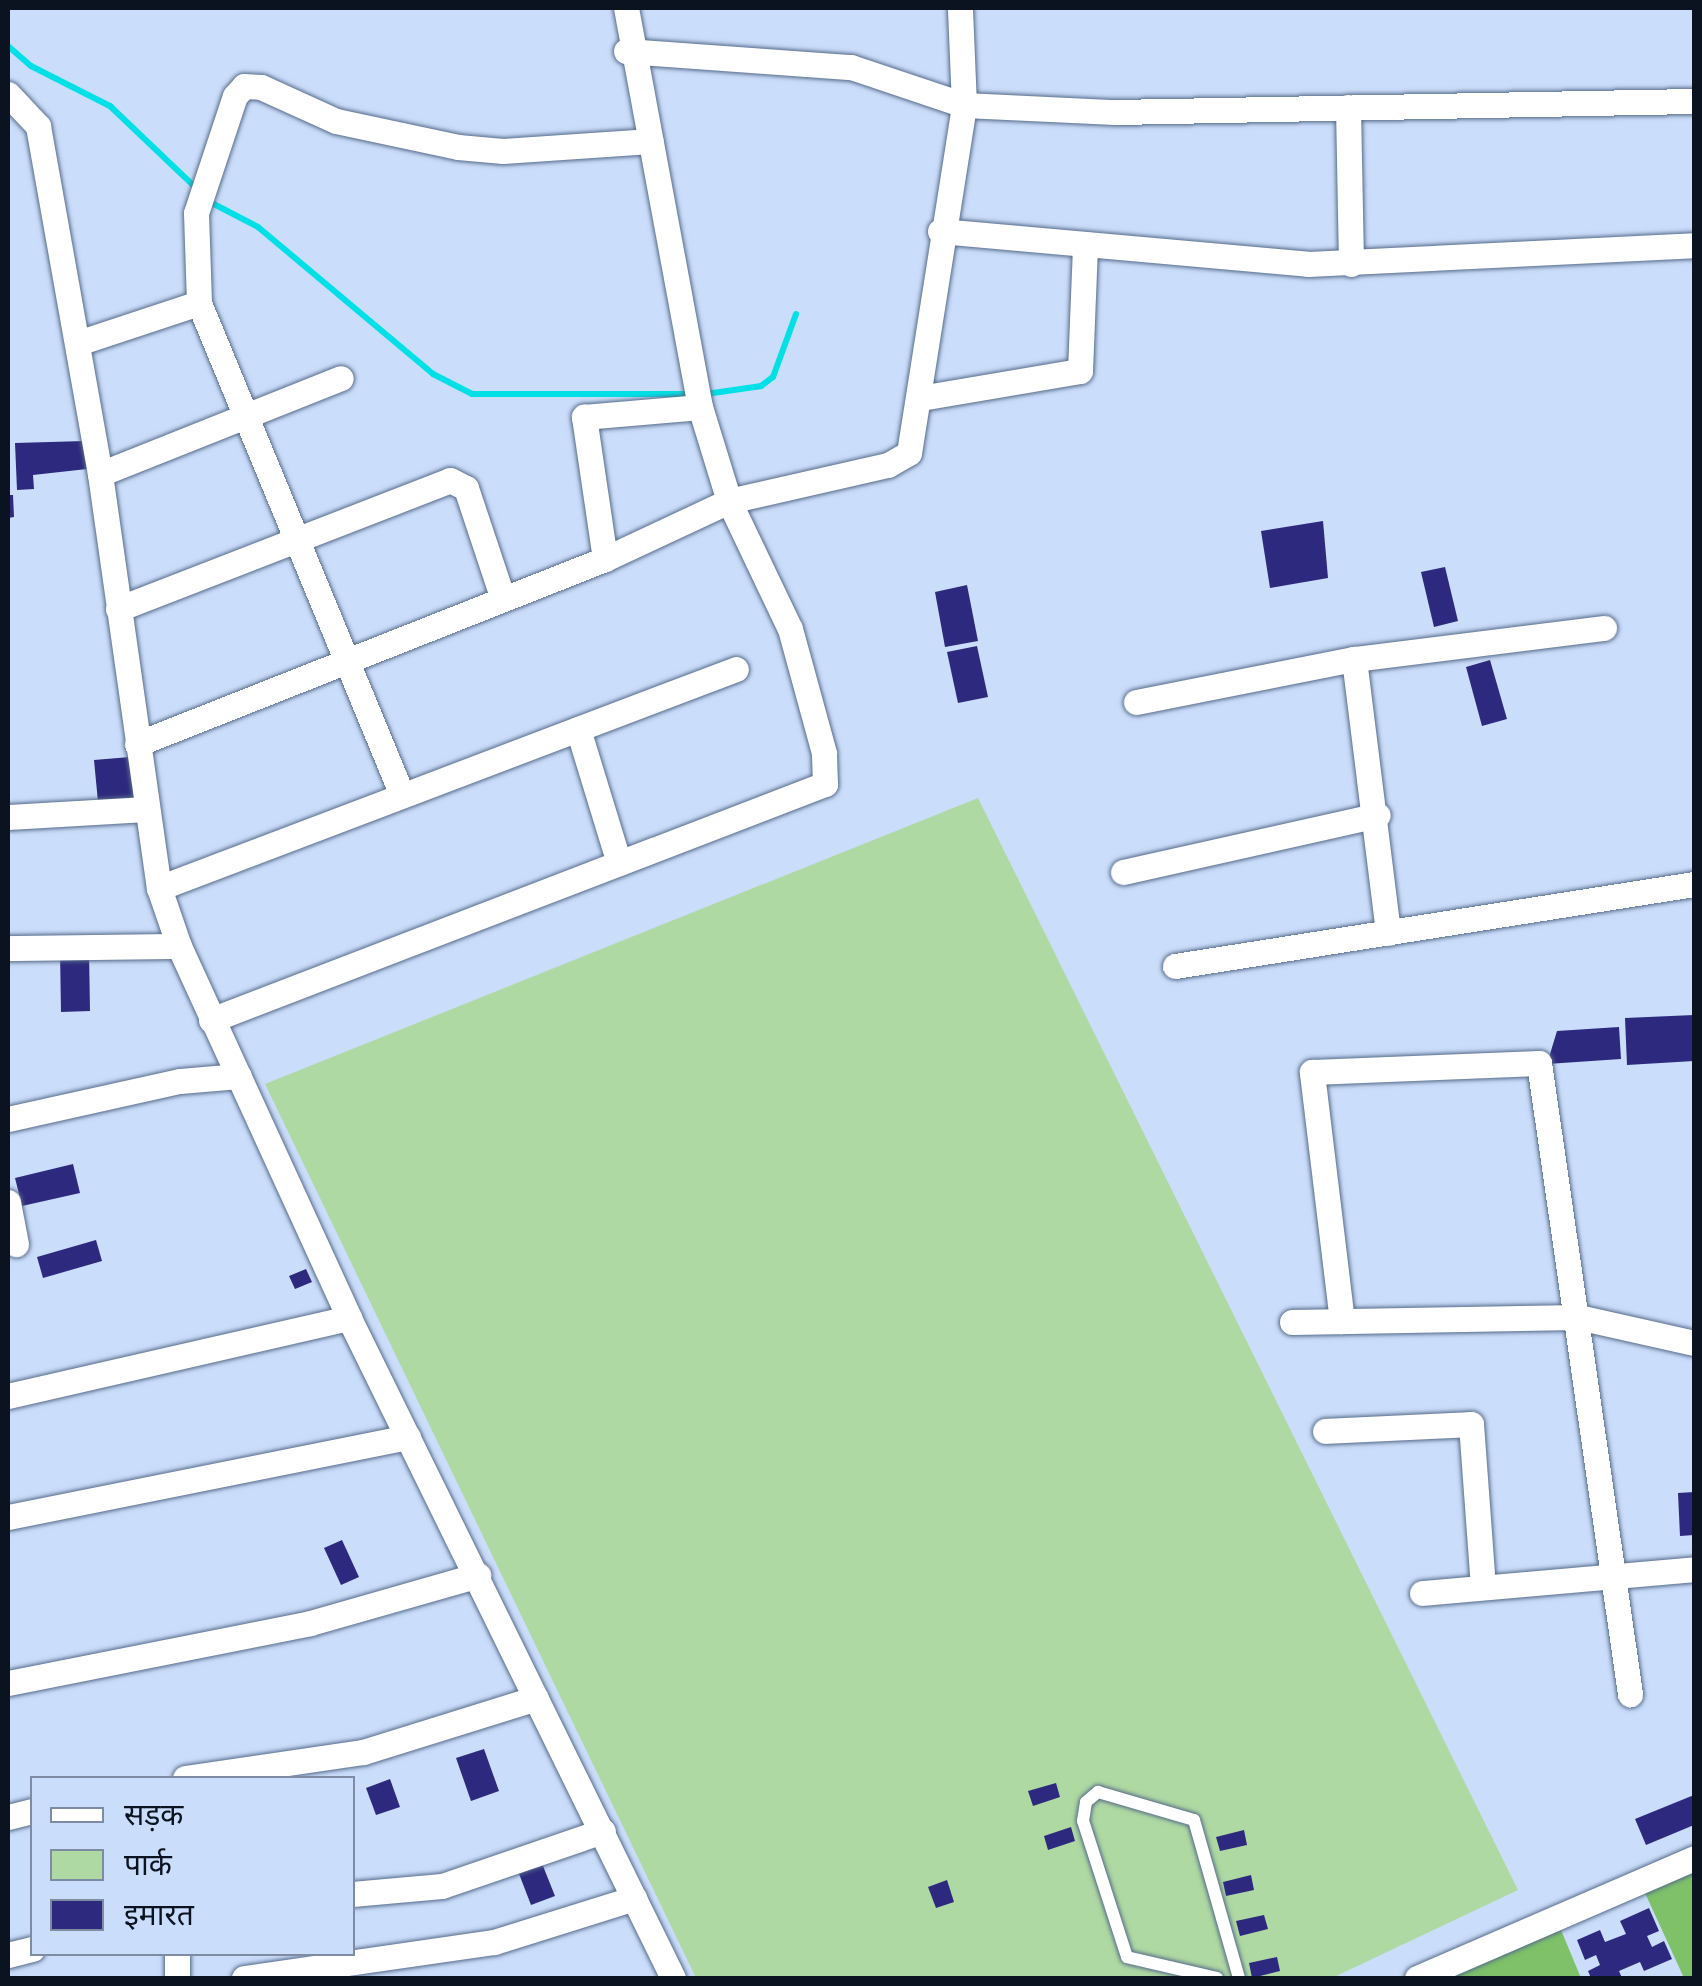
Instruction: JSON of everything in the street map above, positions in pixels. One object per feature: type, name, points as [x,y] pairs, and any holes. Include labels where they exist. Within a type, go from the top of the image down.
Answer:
[{"type":"street","points":[[210,1020],[825,784],[824,753],[790,629],[729,501],[698,398],[626,8]]},
{"type":"street","points":[[137,744],[350,664],[604,559],[729,501],[901,461],[915,439],[940,231],[964,105],[960,8]]},
{"type":"street","points":[[632,52],[852,67],[964,105],[1115,112],[1694,101]]},
{"type":"street","points":[[402,795],[299,534],[199,303],[202,195],[237,91],[250,84],[336,120],[458,147],[503,150],[651,141]]},
{"type":"street","points":[[8,94],[38,126],[100,474],[159,888],[179,946],[350,1318],[674,1978]]},
{"type":"street","points":[[1348,107],[1350,264]]},
{"type":"street","points":[[940,231],[1350,264],[1694,244]]},
{"type":"street","points":[[920,398],[1080,371],[1085,244]]},
{"type":"street","points":[[78,342],[199,303]]},
{"type":"street","points":[[100,474],[341,378]]},
{"type":"street","points":[[604,559],[584,418],[698,398]]},
{"type":"street","points":[[118,609],[299,534],[444,481],[461,482],[503,599]]},
{"type":"street","points":[[1136,702],[1354,659],[1604,628]]},
{"type":"street","points":[[1354,659],[1378,815],[1388,933]]},
{"type":"street","points":[[159,888],[736,669]]},
{"type":"street","points":[[578,729],[619,863]]},
{"type":"street","points":[[8,816],[147,809]]},
{"type":"street","points":[[1122,872],[1378,815]]},
{"type":"street","points":[[1175,966],[1694,884]]},
{"type":"street","points":[[8,948],[179,946]]},
{"type":"street","points":[[1342,1322],[1312,1072],[1532,1063],[1542,1069],[1617,1577],[1630,1694]]},
{"type":"street","points":[[8,1119],[180,1081],[239,1076]]},
{"type":"street","points":[[8,1202],[16,1244]]},
{"type":"street","points":[[1292,1322],[1578,1317],[1694,1343]]},
{"type":"street","points":[[8,1396],[350,1318]]},
{"type":"street","points":[[1325,1431],[1471,1424],[1483,1587]]},
{"type":"street","points":[[8,1517],[408,1436]]},
{"type":"street","points":[[1422,1593],[1694,1568]]},
{"type":"street","points":[[8,1684],[310,1623],[478,1574]]},
{"type":"street","points":[[199,1776],[362,1752],[536,1698]]},
{"type":"street","points":[[355,1894],[442,1886],[602,1831]]},
{"type":"street","points":[[1417,1978],[1694,1858]]},
{"type":"street","points":[[244,1978],[494,1942],[634,1898]]},
{"type":"lane","points":[[1217,1978],[1127,1957],[1083,1821],[1086,1802],[1098,1792],[1194,1820],[1239,1978]]},
{"type":"green space","points":[[978,798],[1518,1890],[1332,1978],[696,1978],[265,1084]]},
{"type":"green space","points":[[1694,1863],[1694,1976],[1684,1978],[1645,1893],[1561,1930],[1581,1978],[1429,1978]]},
{"type":"building","points":[[85,441],[87,469],[33,475],[34,489],[17,490],[15,443]]},
{"type":"building","points":[[8,495],[13,495],[14,517],[8,518]]},
{"type":"building","points":[[1323,521],[1328,578],[1270,588],[1261,531]]},
{"type":"building","points":[[1445,567],[1458,621],[1434,627],[1421,572]]},
{"type":"building","points":[[967,585],[978,641],[945,647],[935,592]]},
{"type":"building","points":[[977,646],[988,697],[958,703],[947,652]]},
{"type":"building","points":[[1490,660],[1507,719],[1482,726],[1466,667]]},
{"type":"building","points":[[130,757],[134,799],[98,802],[94,760]]},
{"type":"building","points":[[60,951],[89,951],[90,1011],[61,1012]]},
{"type":"building","points":[[1694,1015],[1694,1061],[1627,1065],[1625,1018]]},
{"type":"building","points":[[1619,1027],[1621,1059],[1547,1064],[1557,1031]]},
{"type":"building","points":[[73,1164],[80,1193],[22,1206],[15,1178]]},
{"type":"building","points":[[96,1240],[102,1261],[43,1278],[37,1257]]},
{"type":"building","points":[[306,1269],[312,1282],[295,1289],[289,1276]]},
{"type":"building","points":[[1694,1492],[1694,1535],[1680,1536],[1678,1493]]},
{"type":"building","points":[[342,1540],[359,1577],[341,1585],[324,1548]]},
{"type":"building","points":[[484,1749],[499,1791],[471,1801],[456,1758]]},
{"type":"building","points":[[390,1779],[400,1807],[376,1815],[366,1788]]},
{"type":"building","points":[[1056,1783],[1060,1797],[1033,1806],[1028,1791]]},
{"type":"building","points":[[1694,1795],[1694,1825],[1646,1845],[1635,1819]]},
{"type":"building","points":[[1071,1827],[1075,1841],[1048,1850],[1044,1836]]},
{"type":"building","points":[[1244,1830],[1247,1845],[1220,1851],[1216,1837]]},
{"type":"building","points":[[539,1856],[555,1896],[531,1905],[516,1866]]},
{"type":"building","points":[[1251,1875],[1254,1890],[1226,1896],[1223,1882]]},
{"type":"building","points":[[947,1880],[954,1902],[936,1908],[928,1887]]},
{"type":"building","points":[[1649,1908],[1659,1931],[1647,1936],[1652,1947],[1664,1941],[1672,1959],[1644,1971],[1640,1962],[1619,1971],[1622,1978],[1591,1978],[1588,1971],[1600,1965],[1596,1955],[1585,1960],[1577,1940],[1600,1930],[1605,1942],[1626,1934],[1620,1921]]},
{"type":"building","points":[[1264,1915],[1268,1929],[1240,1936],[1236,1921]]},
{"type":"building","points":[[1277,1957],[1280,1971],[1252,1978],[1249,1963]]},
{"type":"waterway","points":[[8,46],[31,66],[110,106],[196,188]]},
{"type":"waterway","points":[[208,201],[258,227],[433,374],[472,394],[689,394]]},
{"type":"waterway","points":[[706,394],[761,386],[773,377],[796,314]]}]
